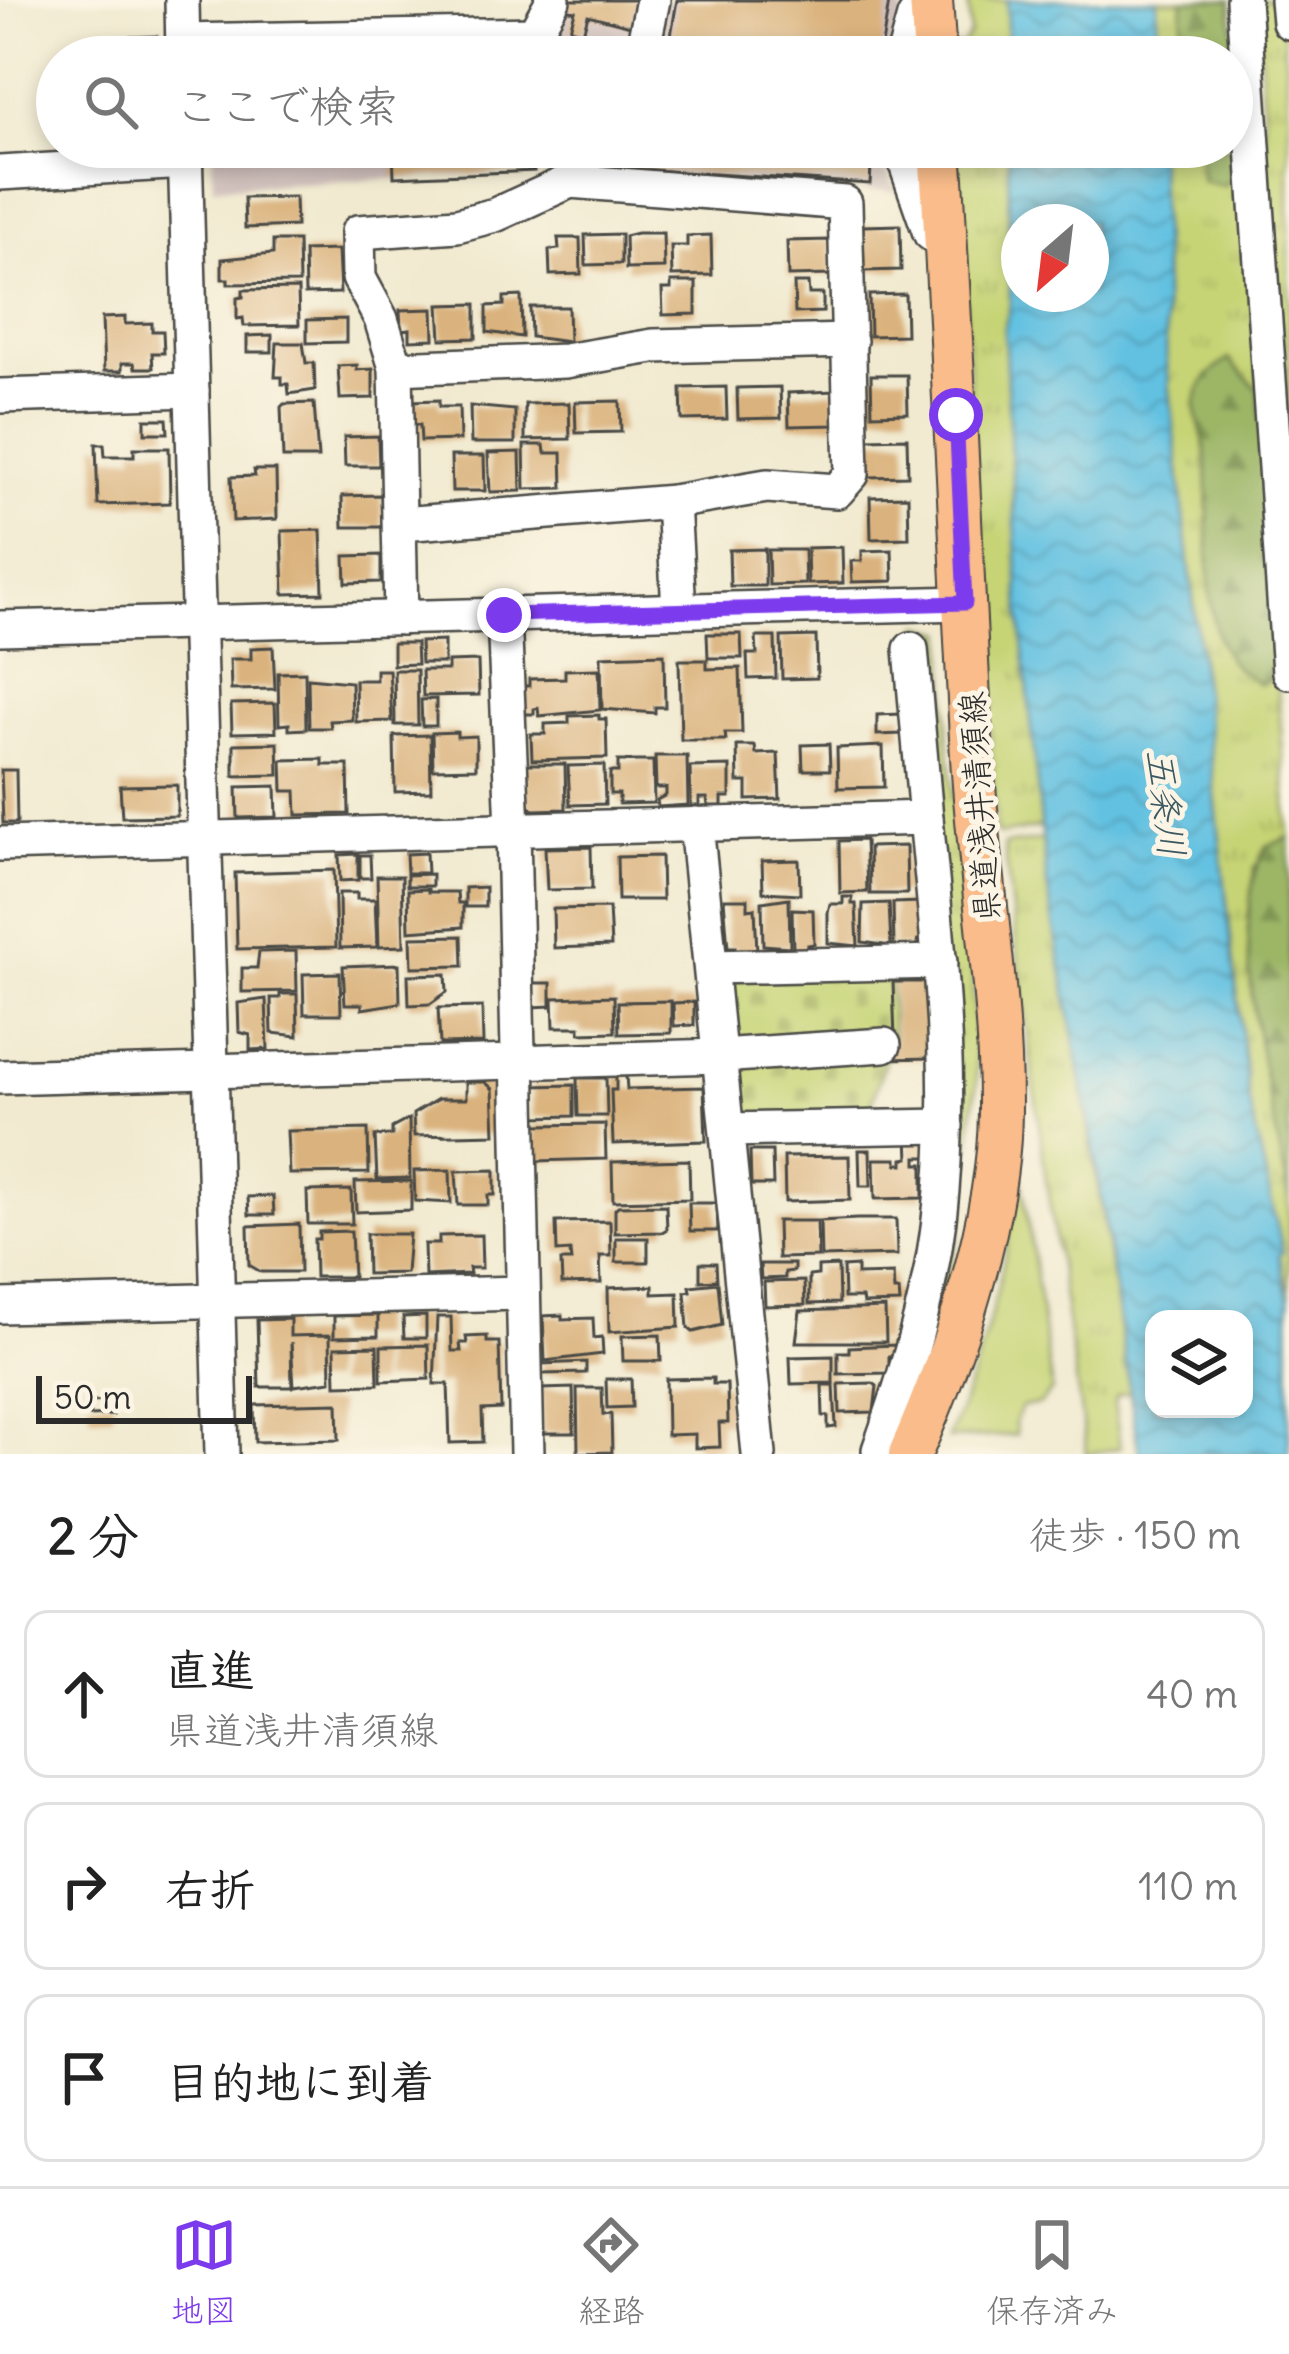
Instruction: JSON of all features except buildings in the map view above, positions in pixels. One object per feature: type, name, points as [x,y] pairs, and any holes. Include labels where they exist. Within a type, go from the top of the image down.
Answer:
[{"type":"main road","points":[[929,0],[933,36]]},
{"type":"main road","name":"県道浅井清須線","points":[[882,1453],[934,1400],[967,1305],[987,1215],[1000,1116],[995,1003],[973,763],[941,168]]},
{"type":"street","points":[[182,0],[183,36]]},
{"type":"street","points":[[488,36],[535,34],[553,0]]},
{"type":"street","points":[[645,36],[652,0]]},
{"type":"street","points":[[909,36],[914,17],[929,0]]},
{"type":"street","points":[[1243,0],[1245,36]]},
{"type":"street","points":[[1287,0],[1289,22]]},
{"type":"street","points":[[1253,146],[1289,672]]},
{"type":"street","points":[[0,173],[52,168]]},
{"type":"street","points":[[186,168],[222,1454]]},
{"type":"street","points":[[907,168],[930,233],[946,246]]},
{"type":"street","points":[[401,617],[396,368],[381,319],[358,278],[358,232],[457,225],[495,215],[569,181],[845,203],[852,474],[837,491],[767,486],[673,502],[402,524]]},
{"type":"street","points":[[396,368],[566,361],[653,346],[850,341]]},
{"type":"street","points":[[0,396],[192,390]]},
{"type":"street","points":[[673,502],[679,610]]},
{"type":"street","points":[[0,628],[965,603]]},
{"type":"street","points":[[504,615],[526,1454]]},
{"type":"street","points":[[882,1453],[928,1287],[946,1126],[940,962],[911,649]]},
{"type":"street","points":[[0,844],[926,818]]},
{"type":"street","points":[[696,824],[758,1454]]},
{"type":"street","points":[[710,967],[940,962]]},
{"type":"street","points":[[0,1077],[719,1056],[884,1046]]},
{"type":"street","points":[[727,1130],[946,1126]]},
{"type":"street","points":[[0,1306],[523,1293]]},
{"type":"shaded area","points":[[564,0],[903,0],[898,36],[546,36]]},
{"type":"shaded area","points":[[213,168],[882,168],[899,192],[562,171],[213,187]]},
{"type":"green space","points":[[968,0],[1007,0],[1007,36],[970,34]]},
{"type":"green space","points":[[1157,0],[1183,0],[1182,36],[1157,36]]},
{"type":"green space","points":[[1183,0],[1231,0],[1234,36],[1182,36]]},
{"type":"green space","points":[[1256,0],[1281,0],[1289,112],[1289,488]]},
{"type":"green space","points":[[957,168],[1008,168],[1009,204],[1001,204],[1001,312],[1008,312],[1004,330],[1020,611],[1042,827],[996,832]]},
{"type":"green space","points":[[1159,168],[1200,168],[1202,181],[1232,180],[1243,168],[1259,391],[1195,406],[1205,444],[1211,520],[1277,677],[1289,838],[1254,868],[1248,953],[1289,1198],[1289,1298],[1249,1102],[1167,364]]},
{"type":"green space","points":[[1200,168],[1238,168],[1224,186],[1202,181]]},
{"type":"green space","points":[[1229,359],[1259,391],[1277,677],[1260,684],[1225,653],[1209,583],[1207,471],[1196,402],[1204,382]]},
{"type":"green space","points":[[921,626],[945,632],[949,754],[972,975],[977,1081],[958,1239],[917,1382],[938,1294],[934,796]]},
{"type":"green space","points":[[1289,838],[1289,1198],[1255,1018],[1248,922],[1253,880],[1266,846]]},
{"type":"green space","points":[[1043,840],[1130,1392],[1114,1401],[1120,1448],[1087,1454],[1046,1180],[1004,845]]},
{"type":"green space","points":[[890,972],[892,1038],[868,1116],[758,1119],[743,1108],[730,987],[735,978]]},
{"type":"green space","points":[[1022,1179],[1052,1390],[1040,1404],[1022,1407],[1015,1421],[1016,1435],[948,1439],[983,1343]]},
{"type":"water","points":[[1007,0],[1157,0],[1157,36],[1007,36]]},
{"type":"water","name":"五条川","points":[[1008,168],[1159,168],[1167,364],[1249,1102],[1289,1299],[1289,1454],[1139,1454],[1096,1162],[1047,885],[1020,611],[1004,330],[1008,312],[1109,312],[1109,204],[1009,204]]},
{"type":"route","points":[[504,615],[965,603],[956,415]]}]
